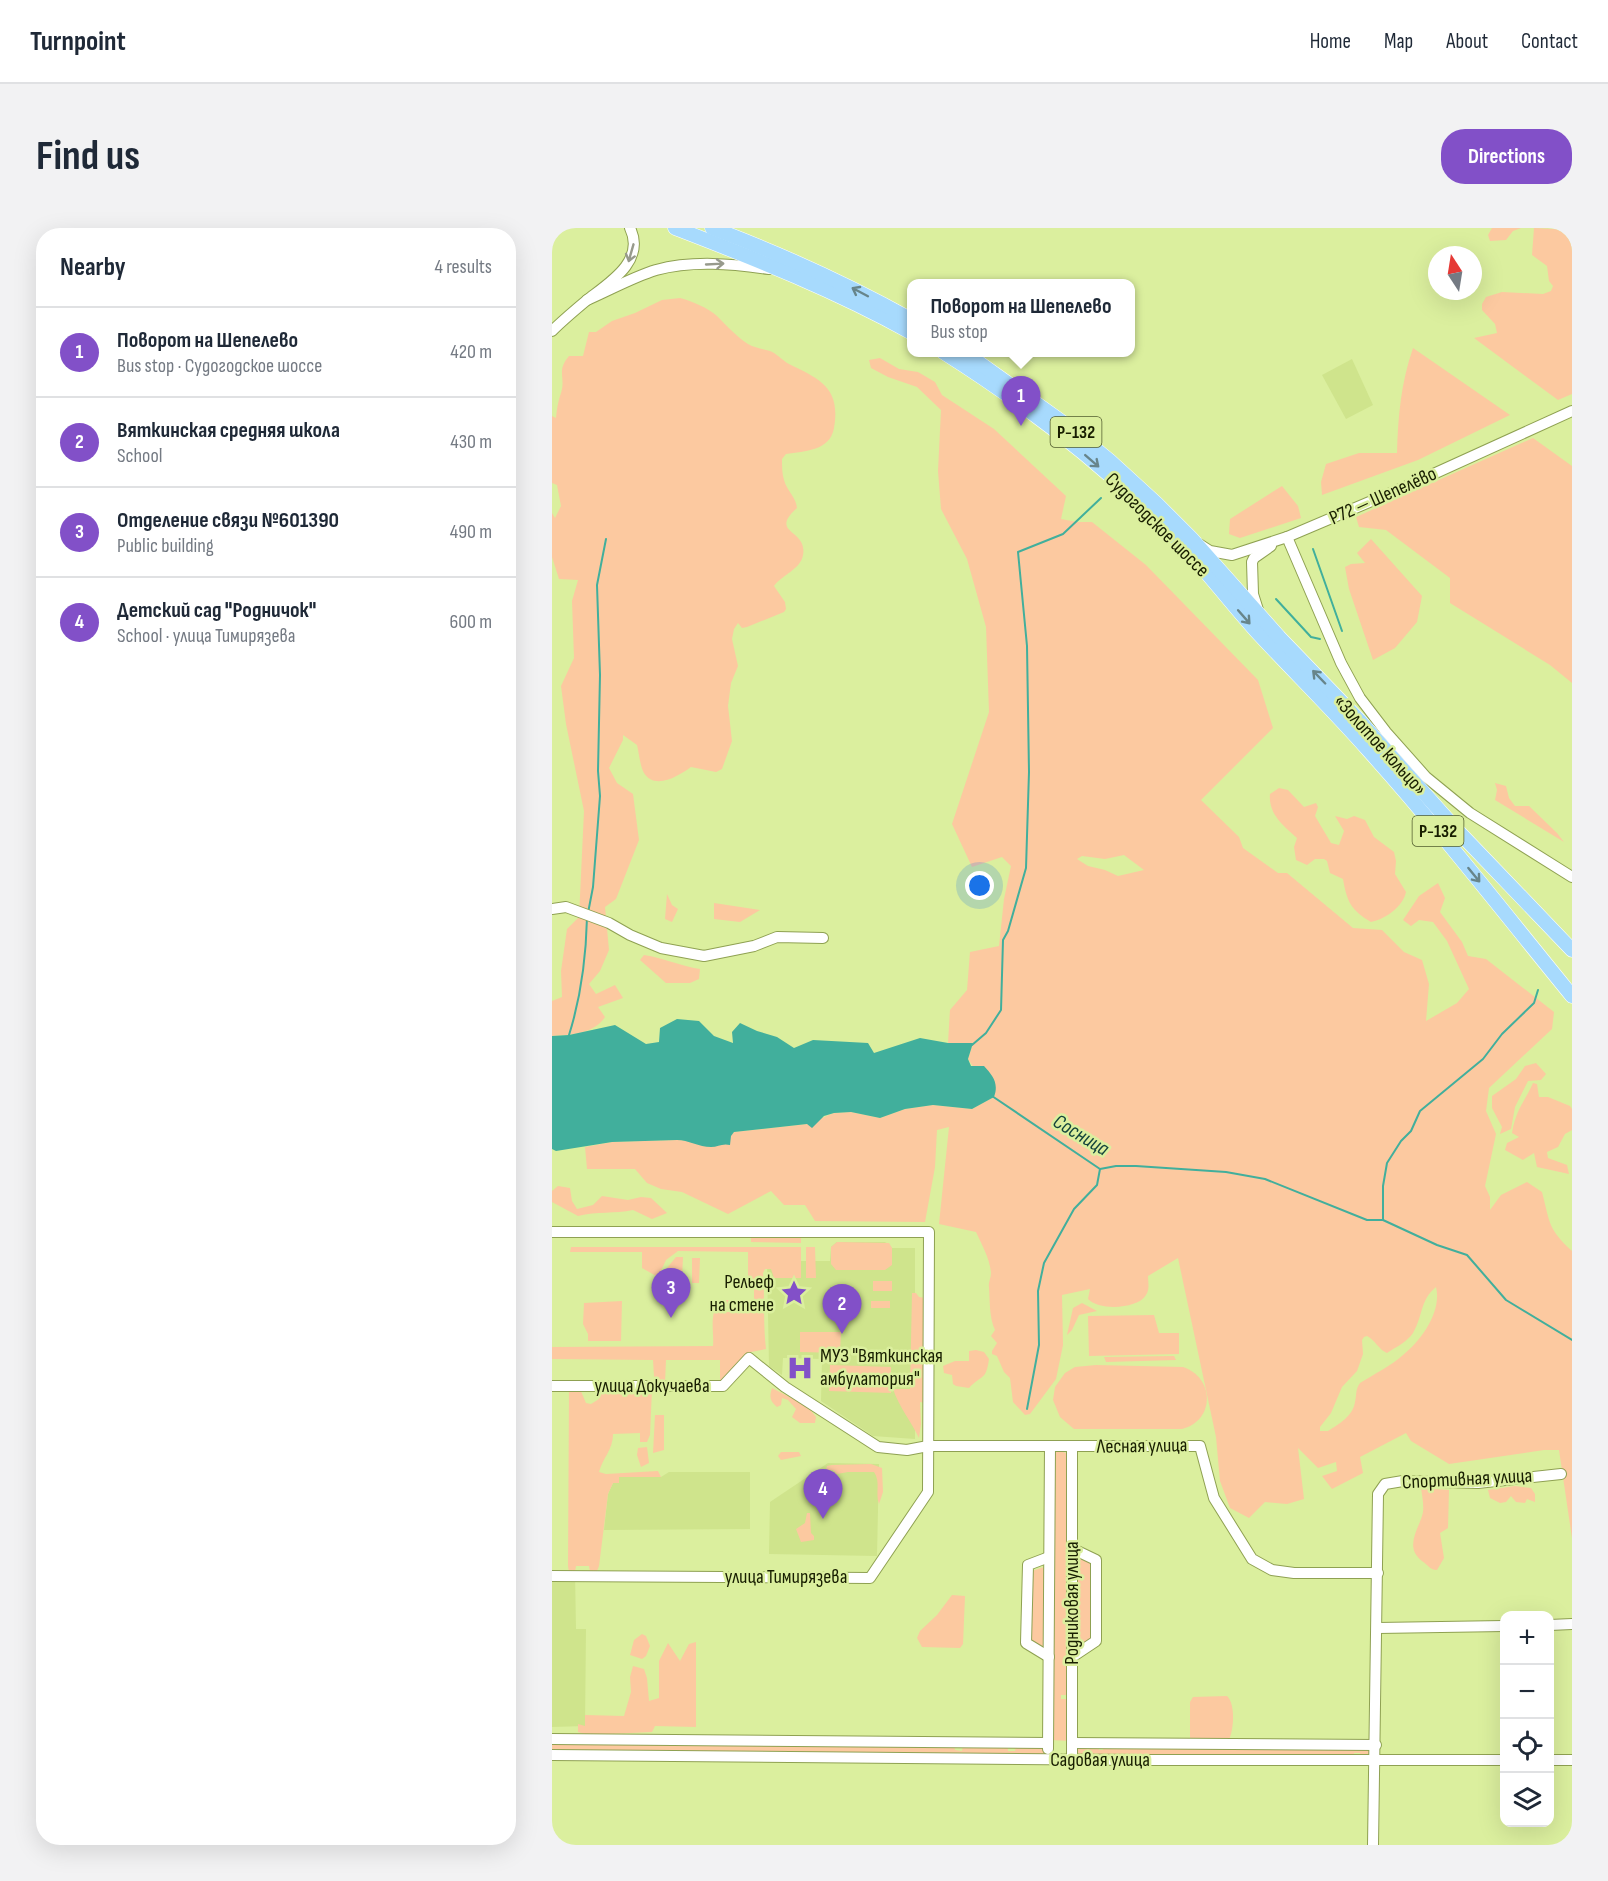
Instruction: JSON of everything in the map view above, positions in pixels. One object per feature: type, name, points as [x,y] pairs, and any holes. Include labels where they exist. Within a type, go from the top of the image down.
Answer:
[{"type":"main road","points":[[675,228],[786,271],[907,330]]},
{"type":"main road","points":[[712,228],[855,289],[907,317]]},
{"type":"main road","name":"Судогодское шоссе","points":[[951,357],[1081,452],[1121,487],[1177,540],[1297,674]]},
{"type":"main road","name":"Судогодское шоссе","points":[[971,357],[1065,424],[1101,453],[1191,538]]},
{"type":"main road","name":"«Золотое кольцо»","points":[[1191,538],[1456,829],[1572,950]]},
{"type":"main road","name":"«Золотое кольцо»","points":[[1297,674],[1369,750],[1572,996]]},
{"type":"street","points":[[552,331],[618,276],[629,262],[634,248],[630,228]]},
{"type":"street","points":[[587,300],[657,270],[687,265],[725,263],[786,271]]},
{"type":"street","name":"Р72 — Шепелёво","points":[[1191,538],[1210,551],[1232,555],[1287,537],[1407,486],[1572,411]]},
{"type":"street","points":[[1259,614],[1253,594],[1252,562],[1265,550],[1287,537],[1341,663],[1360,698],[1386,732],[1426,777],[1470,813],[1572,877]]},
{"type":"street","points":[[552,909],[566,908],[609,922],[630,935],[661,948],[704,956],[754,946],[777,937],[823,938]]},
{"type":"street","points":[[552,1232],[929,1232],[928,1446]]},
{"type":"street","name":"улица Докучаева","points":[[552,1386],[723,1386],[749,1358],[785,1387],[878,1447],[907,1449],[928,1446]]},
{"type":"street","name":"Лесная улица","points":[[928,1446],[1200,1446],[1214,1498],[1252,1559],[1272,1570],[1294,1573],[1378,1573]]},
{"type":"street","name":"улица Тимирязева","points":[[552,1576],[870,1578],[928,1492],[928,1446]]},
{"type":"street","name":"Родниковая улица","points":[[1048,1760],[1050,1447]]},
{"type":"street","name":"Родниковая улица","points":[[1072,1447],[1072,1760]]},
{"type":"street","name":"Спортивная улица","points":[[1378,1573],[1378,1494],[1385,1484],[1403,1480],[1478,1483],[1561,1474]]},
{"type":"street","points":[[1072,1657],[1096,1641],[1096,1560],[1073,1550]]},
{"type":"street","points":[[1049,1557],[1028,1565],[1026,1642],[1049,1657]]},
{"type":"street","points":[[1374,1845],[1378,1573]]},
{"type":"street","points":[[1554,1625],[1572,1624]]},
{"type":"street","points":[[1378,1628],[1500,1626]]},
{"type":"street","points":[[552,1739],[1048,1743]]},
{"type":"street","points":[[1072,1743],[1376,1744]]},
{"type":"street","name":"Садовая улица","points":[[552,1755],[1048,1760],[1500,1760]]},
{"type":"street","points":[[1554,1760],[1572,1760]]},
{"type":"shaded area","points":[[1492,228],[1521,228],[1513,231],[1506,240],[1490,241],[1488,235]]},
{"type":"shaded area","points":[[1534,228],[1572,230],[1572,394],[1558,400],[1474,338],[1497,333],[1495,324],[1482,310],[1486,297],[1502,292],[1543,294],[1551,291],[1553,286],[1549,281],[1547,266],[1532,255]]},
{"type":"shaded area","points":[[680,298],[700,305],[713,313],[748,344],[772,352],[819,380],[831,394],[834,403],[834,428],[832,436],[822,446],[808,451],[786,454],[782,459],[784,480],[797,508],[786,523],[800,540],[803,555],[799,564],[774,586],[785,602],[784,612],[747,627],[742,628],[738,623],[734,629],[732,639],[738,666],[731,683],[728,706],[732,741],[722,769],[716,772],[691,767],[668,780],[654,781],[644,773],[637,745],[623,735],[623,740],[609,768],[617,783],[633,794],[639,840],[616,899],[605,907],[609,950],[600,971],[589,984],[596,994],[615,985],[623,998],[598,1007],[605,1017],[595,1027],[581,1032],[552,1036],[552,1001],[562,997],[561,971],[567,929],[579,917],[584,811],[566,724],[561,686],[574,658],[572,601],[578,580],[559,579],[552,557],[552,513],[555,518],[561,506],[557,485],[552,483],[552,416],[556,418],[565,361],[569,356],[583,356],[589,332],[596,332],[612,321],[662,300]]},
{"type":"shaded area","points":[[1413,348],[1510,415],[1418,460],[1322,495],[1321,482],[1326,464],[1359,453],[1397,453],[1401,400]]},
{"type":"shaded area","points":[[880,358],[899,369],[918,372],[935,382],[942,395],[994,429],[1066,496],[1061,519],[1092,522],[1146,565],[1258,680],[1273,728],[1201,800],[1239,837],[1243,848],[1278,873],[1287,873],[1353,928],[1382,930],[1404,952],[1422,960],[1429,984],[1426,1021],[1457,1003],[1469,989],[1447,941],[1433,922],[1419,920],[1411,926],[1403,920],[1419,896],[1438,883],[1445,898],[1440,912],[1462,942],[1468,956],[1486,959],[1554,1012],[1552,1029],[1489,1088],[1486,1111],[1496,1134],[1485,1186],[1490,1197],[1490,1210],[1501,1195],[1527,1182],[1542,1192],[1554,1231],[1572,1251],[1572,1538],[1559,1450],[1544,1450],[1449,1464],[1411,1441],[1406,1433],[1360,1457],[1363,1473],[1332,1489],[1322,1476],[1337,1471],[1336,1462],[1318,1468],[1298,1448],[1304,1499],[1287,1504],[1265,1502],[1249,1518],[1230,1508],[1220,1481],[1216,1437],[1178,1258],[1148,1276],[1146,1295],[1142,1300],[1127,1306],[1109,1307],[1093,1303],[1088,1299],[1090,1289],[1062,1295],[1063,1345],[1056,1379],[1030,1414],[1025,1415],[1013,1402],[1010,1378],[1004,1372],[997,1356],[992,1354],[997,1343],[991,1336],[995,1330],[990,1309],[991,1273],[983,1247],[976,1232],[939,1224],[949,1127],[937,1130],[935,1167],[925,1222],[815,1221],[805,1205],[784,1205],[771,1191],[728,1214],[682,1192],[661,1189],[647,1183],[635,1169],[587,1169],[585,1147],[612,1142],[677,1140],[713,1146],[719,1145],[734,1132],[807,1124],[834,1113],[851,1112],[880,1118],[905,1109],[933,1105],[972,1109],[994,1097],[968,1059],[973,1043],[948,1043],[950,1010],[967,990],[970,952],[999,946],[1004,899],[1011,866],[1002,857],[972,867],[952,824],[989,712],[986,627],[967,559],[941,509],[938,471],[941,410],[917,387],[888,377],[871,368],[869,360]],"holes":[[[1124,855],[1144,870],[1118,876],[1088,866],[1077,859],[1082,856],[1105,859]],[[1436,1287],[1436,1306],[1433,1315],[1417,1341],[1393,1363],[1360,1383],[1354,1407],[1345,1419],[1328,1431],[1320,1431],[1342,1387],[1357,1371],[1363,1354],[1362,1340],[1364,1337],[1370,1338],[1387,1353],[1401,1344],[1413,1333],[1424,1303]]]},
{"type":"shaded area","points":[[1352,359],[1373,405],[1346,419],[1322,375]]},
{"type":"shaded area","points":[[1533,438],[1572,466],[1572,683],[1550,665],[1450,603],[1450,578],[1386,530],[1359,527],[1356,517]]},
{"type":"shaded area","points":[[1282,486],[1298,506],[1301,518],[1240,538],[1229,534],[1230,519]]},
{"type":"shaded area","points":[[1371,539],[1422,596],[1417,622],[1395,648],[1373,660],[1349,589],[1345,567],[1365,563],[1357,553]]},
{"type":"shaded area","points":[[1495,783],[1506,786],[1509,798],[1515,806],[1529,806],[1564,842],[1495,800],[1497,790]]},
{"type":"shaded area","points":[[1279,788],[1288,790],[1304,807],[1316,803],[1318,807],[1315,816],[1331,843],[1339,845],[1344,831],[1335,816],[1347,819],[1354,816],[1365,820],[1374,837],[1394,852],[1395,874],[1406,892],[1401,903],[1387,915],[1371,922],[1351,905],[1343,879],[1330,873],[1327,861],[1315,859],[1307,865],[1296,860],[1294,847],[1297,838],[1274,814],[1270,801],[1270,794]]},
{"type":"shaded area","points":[[667,894],[672,905],[678,909],[672,922],[665,919]]},
{"type":"shaded area","points":[[714,903],[760,910],[740,922],[714,919]]},
{"type":"shaded area","points":[[644,955],[700,969],[699,979],[690,983],[666,983],[640,960]]},
{"type":"shaded area","points":[[1536,1063],[1546,1074],[1541,1080],[1528,1081],[1515,1107],[1511,1129],[1500,1134],[1502,1127],[1492,1108],[1492,1096],[1516,1079],[1525,1066]]},
{"type":"shaded area","points":[[1533,1083],[1537,1084],[1539,1097],[1548,1097],[1572,1109],[1572,1130],[1565,1134],[1558,1147],[1547,1152],[1548,1158],[1567,1165],[1569,1174],[1537,1167],[1534,1153],[1523,1160],[1505,1150],[1507,1143],[1519,1137],[1512,1133],[1514,1125]]},
{"type":"shaded area","points":[[558,1186],[570,1188],[572,1201],[577,1209],[593,1205],[602,1196],[628,1200],[641,1197],[651,1198],[667,1213],[652,1219],[633,1210],[578,1216],[552,1202],[552,1191]]},
{"type":"shaded area","points":[[801,1237],[801,1243],[751,1242],[751,1238]]},
{"type":"shaded area","points":[[837,1242],[885,1242],[892,1248],[915,1248],[915,1439],[873,1436],[821,1401],[822,1359],[783,1358],[782,1375],[769,1366],[767,1261],[830,1261],[831,1247]]},
{"type":"shaded area","points":[[837,1242],[889,1243],[892,1248],[892,1265],[885,1270],[836,1270],[831,1264],[831,1247]]},
{"type":"shaded area","points":[[571,1247],[801,1247],[801,1278],[774,1278],[771,1269],[765,1269],[763,1273],[766,1349],[751,1352],[720,1383],[720,1360],[666,1360],[665,1383],[657,1383],[653,1360],[552,1359],[552,1347],[713,1346],[714,1312],[754,1312],[754,1286],[748,1285],[748,1252],[678,1251],[666,1260],[658,1277],[642,1268],[642,1252],[570,1252]]},
{"type":"shaded area","points":[[806,1247],[815,1247],[816,1278],[806,1278]]},
{"type":"shaded area","points":[[676,1257],[683,1257],[682,1278],[667,1279],[667,1268]]},
{"type":"shaded area","points":[[692,1258],[700,1258],[699,1283],[692,1283]]},
{"type":"shaded area","points":[[873,1281],[892,1281],[892,1291],[873,1291]]},
{"type":"shaded area","points":[[912,1293],[926,1298],[925,1403],[920,1402],[919,1438],[893,1389],[910,1389]]},
{"type":"shaded area","points":[[713,1300],[740,1300],[737,1307],[713,1307]]},
{"type":"shaded area","points":[[622,1301],[621,1341],[588,1341],[588,1334],[583,1324],[584,1303]]},
{"type":"shaded area","points":[[871,1301],[890,1301],[890,1308],[871,1308]]},
{"type":"shaded area","points":[[1082,1303],[1097,1311],[1079,1315],[1067,1335],[1073,1308]]},
{"type":"shaded area","points":[[1154,1315],[1159,1333],[1179,1333],[1179,1354],[1089,1356],[1088,1316]]},
{"type":"shaded area","points":[[800,1332],[841,1332],[840,1353],[800,1352]]},
{"type":"shaded area","points":[[969,1351],[984,1352],[989,1359],[985,1374],[969,1388],[956,1386],[953,1384],[952,1375],[944,1373],[943,1366],[955,1361],[969,1361]]},
{"type":"shaded area","points":[[1174,1356],[1176,1360],[1106,1362],[1104,1357]]},
{"type":"shaded area","points":[[830,1365],[891,1367],[891,1393],[829,1391]]},
{"type":"shaded area","points":[[1096,1365],[1183,1367],[1193,1372],[1201,1380],[1207,1398],[1205,1408],[1201,1417],[1182,1429],[1074,1429],[1060,1417],[1053,1400],[1055,1387],[1065,1373],[1075,1367]]},
{"type":"shaded area","points":[[772,1388],[807,1406],[816,1417],[815,1423],[800,1423],[792,1417],[796,1409],[788,1400],[782,1398],[781,1405],[777,1407],[771,1399]]},
{"type":"shaded area","points":[[580,1389],[586,1403],[591,1404],[599,1399],[603,1389],[652,1389],[650,1435],[647,1442],[640,1442],[640,1433],[613,1434],[611,1445],[599,1472],[606,1474],[658,1471],[661,1477],[619,1477],[619,1483],[613,1483],[608,1494],[597,1571],[590,1572],[589,1566],[576,1566],[575,1572],[569,1572],[569,1391]]},
{"type":"shaded area","points":[[655,1415],[664,1415],[664,1450],[653,1453]]},
{"type":"shaded area","points":[[647,1447],[649,1463],[641,1467],[637,1455],[638,1448]]},
{"type":"shaded area","points":[[1056,1450],[1066,1453],[1071,1461],[1067,1695],[1061,1695],[1061,1699],[1067,1699],[1070,1741],[1051,1740],[1052,1455]]},
{"type":"shaded area","points":[[781,1452],[799,1452],[801,1456],[781,1460],[778,1456]]},
{"type":"shaded area","points":[[828,1463],[879,1464],[877,1556],[769,1554],[770,1502]]},
{"type":"shaded area","points":[[871,1464],[882,1468],[883,1492],[879,1504],[874,1472],[837,1474],[833,1470],[826,1470],[827,1466],[832,1465]]},
{"type":"shaded area","points":[[669,1472],[750,1472],[750,1529],[604,1530],[608,1494],[619,1477],[661,1477]]},
{"type":"shaded area","points":[[1515,1486],[1531,1488],[1535,1494],[1535,1502],[1527,1499],[1525,1503],[1516,1502],[1511,1496],[1506,1502],[1500,1503],[1490,1498],[1488,1490]]},
{"type":"shaded area","points":[[1421,1488],[1449,1490],[1448,1528],[1440,1533],[1444,1558],[1437,1570],[1422,1561],[1414,1549],[1414,1537],[1423,1512]]},
{"type":"shaded area","points":[[807,1513],[810,1513],[811,1533],[814,1540],[801,1542],[796,1529],[805,1523]]},
{"type":"shaded area","points":[[1077,1556],[1092,1564],[1092,1635],[1090,1640],[1077,1649]]},
{"type":"shaded area","points":[[1044,1567],[1047,1569],[1045,1649],[1030,1640],[1032,1571]]},
{"type":"shaded area","points":[[552,1571],[575,1572],[576,1629],[586,1629],[585,1726],[552,1727]]},
{"type":"shaded area","points":[[952,1595],[965,1596],[963,1644],[960,1648],[922,1647],[917,1638],[920,1631],[937,1615]]},
{"type":"shaded area","points":[[642,1634],[646,1636],[650,1646],[646,1656],[642,1659],[630,1655],[634,1640]]},
{"type":"shaded area","points":[[696,1642],[696,1727],[655,1726],[652,1732],[588,1735],[578,1732],[578,1724],[585,1726],[585,1715],[624,1716],[631,1692],[630,1677],[633,1666],[644,1669],[649,1701],[659,1698],[659,1661],[668,1643],[680,1661],[689,1644]]},
{"type":"shaded area","points":[[1227,1696],[1232,1705],[1233,1719],[1227,1743],[1192,1742],[1190,1702],[1193,1697]]},
{"type":"shaded area","points":[[552,1741],[954,1744],[955,1750],[962,1751],[963,1745],[1008,1745],[1008,1751],[1015,1751],[1016,1745],[1041,1745],[1045,1754],[1042,1756],[552,1752]]},
{"type":"shaded area","points":[[1099,1745],[1099,1750],[1103,1750],[1103,1745],[1369,1747],[1370,1756],[1360,1758],[1360,1753],[1354,1753],[1354,1757],[1077,1755],[1075,1747]]},
{"type":"water","points":[[677,1019],[699,1021],[714,1036],[733,1043],[732,1032],[740,1023],[777,1037],[794,1048],[813,1040],[868,1043],[874,1053],[920,1038],[948,1043],[973,1043],[968,1059],[971,1066],[984,1066],[990,1073],[996,1088],[994,1097],[972,1109],[933,1105],[905,1109],[880,1118],[851,1112],[834,1113],[824,1116],[812,1128],[807,1124],[734,1132],[730,1145],[713,1147],[677,1140],[612,1142],[556,1151],[552,1149],[552,1036],[569,1035],[615,1025],[646,1044],[659,1042],[660,1028]]},
{"type":"waterway","points":[[972,1045],[986,1033],[1001,1010],[1003,940],[1008,931],[1026,868],[1029,772],[1027,646],[1018,552],[1063,534],[1101,498]]},
{"type":"waterway","points":[[588,913],[593,887],[600,796],[597,585],[606,539]]},
{"type":"waterway","points":[[1313,549],[1342,631]]},
{"type":"waterway","points":[[1276,599],[1311,637],[1320,639]]},
{"type":"waterway","points":[[569,1035],[582,977],[587,918]]},
{"type":"waterway","points":[[1383,1220],[1383,1186],[1387,1163],[1401,1141],[1411,1131],[1420,1111],[1483,1059],[1502,1034],[1534,1003],[1538,990]]},
{"type":"waterway","name":"Сосница","points":[[992,1096],[1100,1169],[1136,1166],[1226,1172],[1265,1179],[1367,1220],[1383,1220],[1437,1245],[1467,1255],[1506,1300],[1572,1340]]},
{"type":"waterway","points":[[1027,1409],[1039,1345],[1038,1291],[1044,1263],[1074,1209],[1097,1185],[1100,1169]]},
{"type":"place","name":"Поворот на Шепелево","points":[[1021,426]]},
{"type":"place","name":"Рельеф на стене","points":[[794,1293]]},
{"type":"place","name":"Отделение связи №601390","points":[[671,1318]]},
{"type":"place","name":"Вяткинская средняя школа","points":[[842,1334]]},
{"type":"place","name":"МУЗ \"Вяткинская амбулатория\"","points":[[800,1368]]},
{"type":"place","name":"Детский сад \"Родничок\"","points":[[823,1519]]}]
